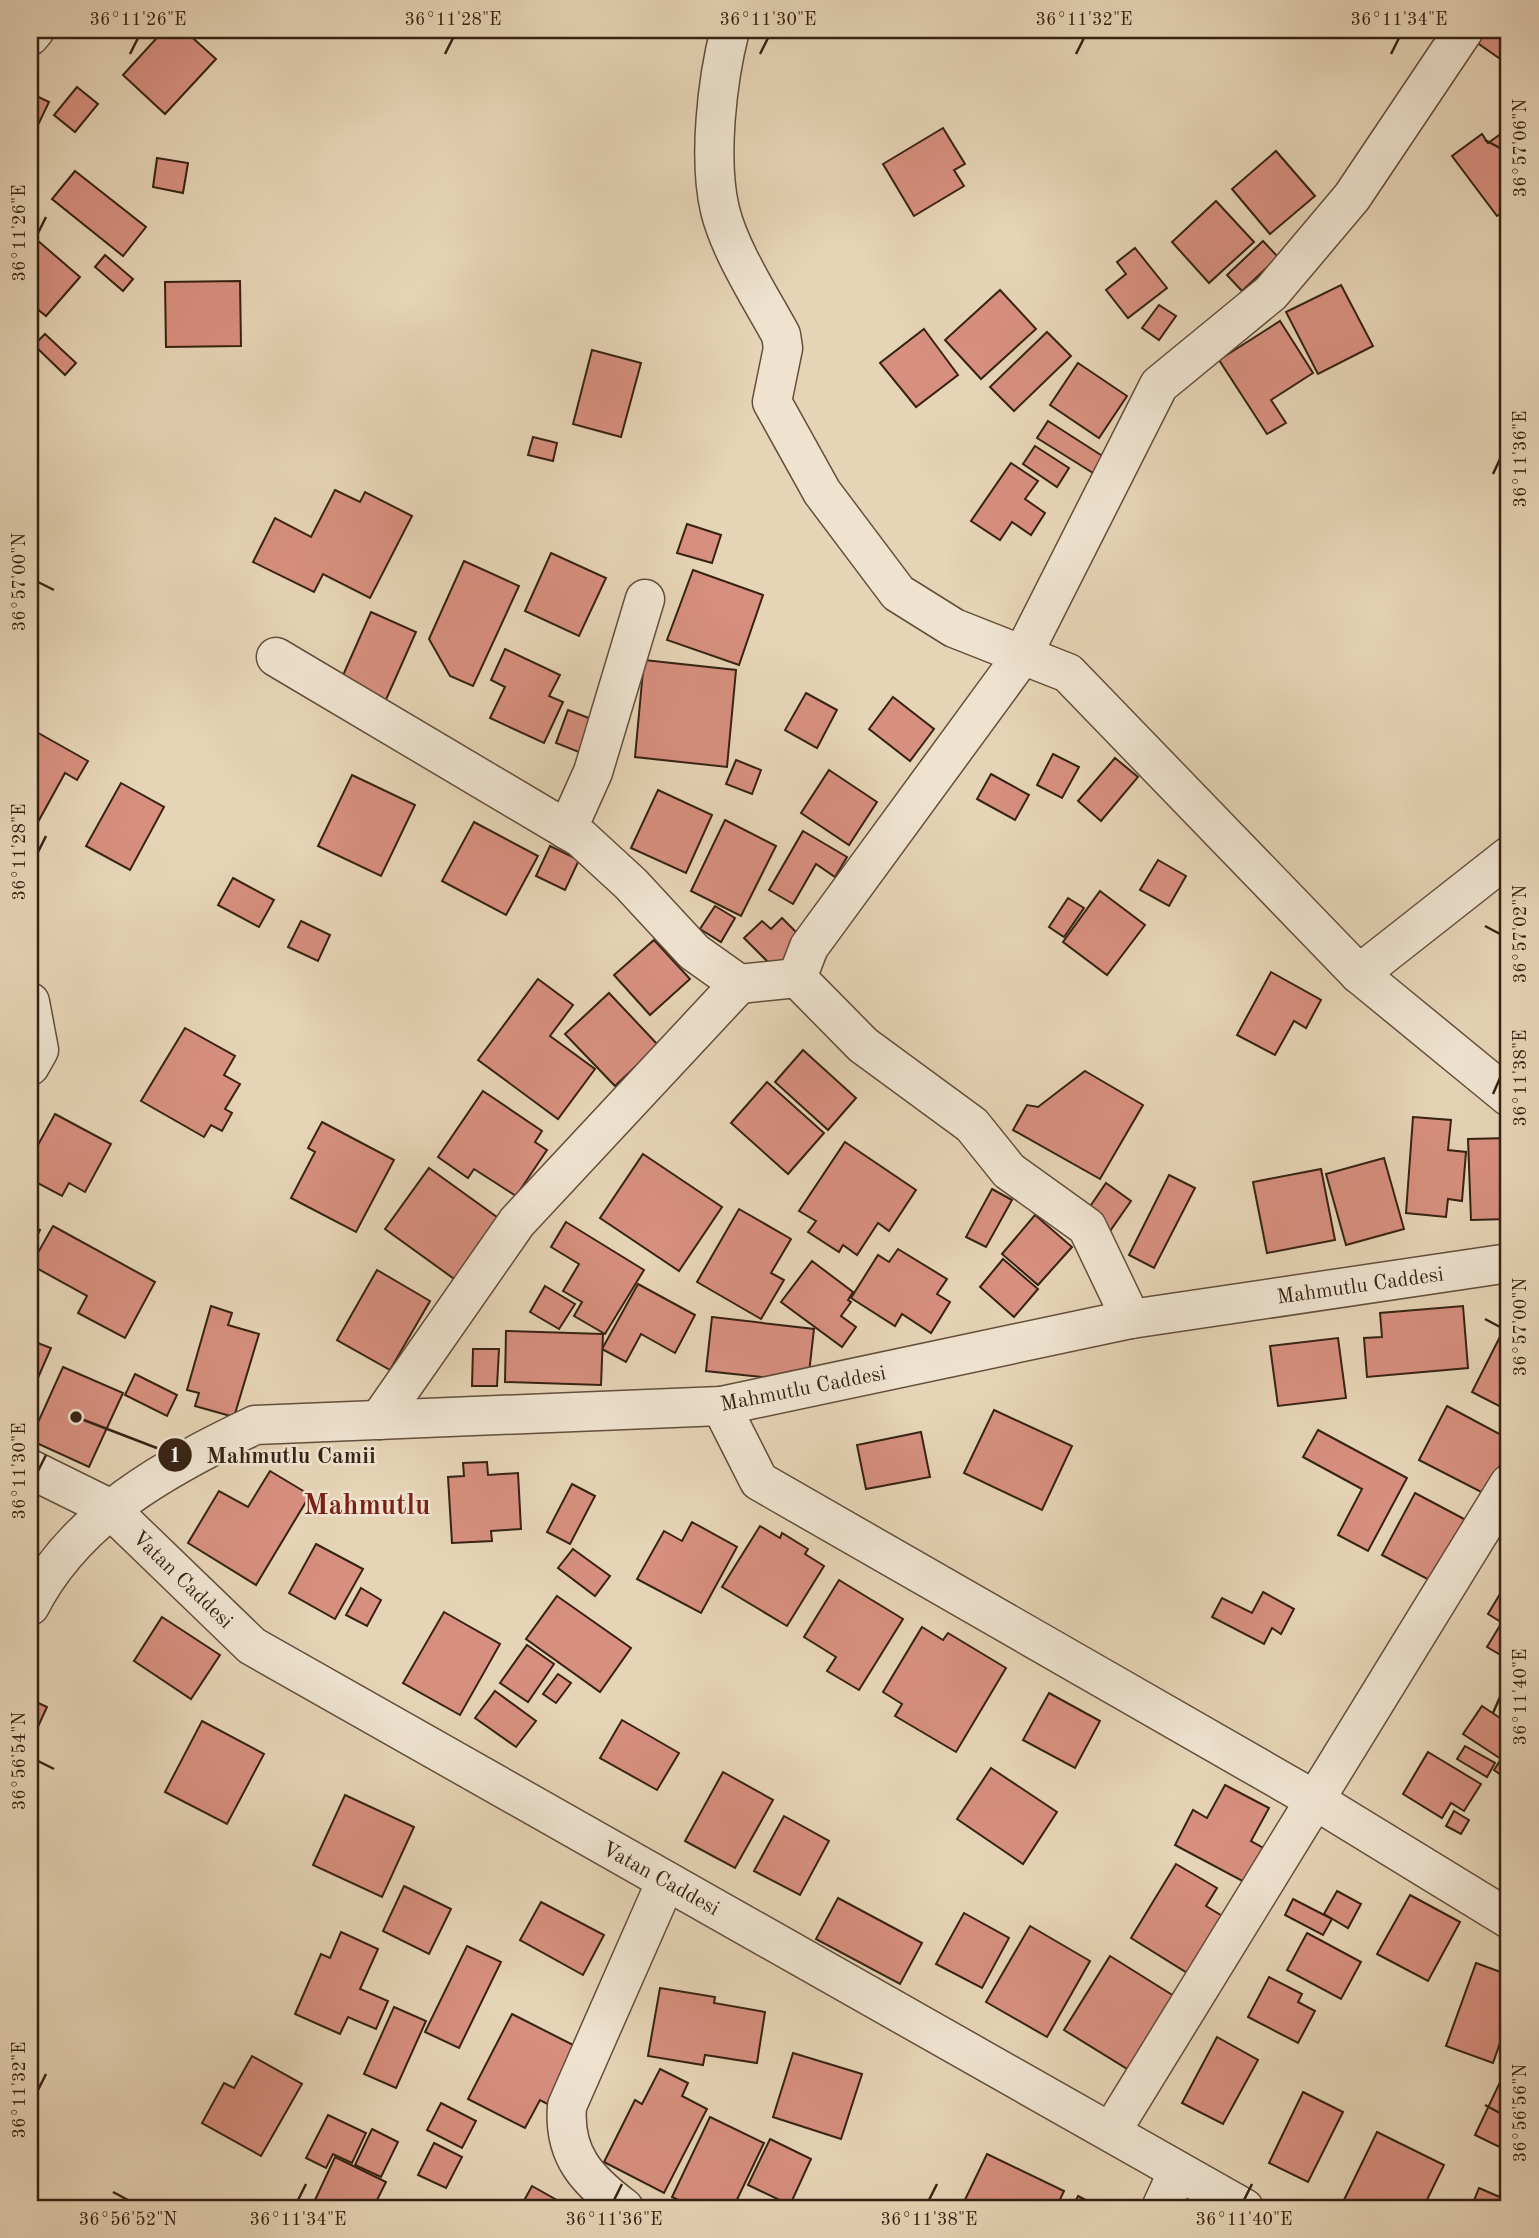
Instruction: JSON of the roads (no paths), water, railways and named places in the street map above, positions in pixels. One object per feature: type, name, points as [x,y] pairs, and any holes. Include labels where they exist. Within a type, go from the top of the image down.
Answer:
[{"type":"street","points":[[30,36],[35,30]]},
{"type":"street","points":[[730,30],[717,96],[716,181],[725,222],[781,335],[783,348],[772,402],[822,492],[898,593],[954,628],[1068,673],[1359,974],[1509,1097]]},
{"type":"street","points":[[797,978],[809,947],[1022,656],[1160,385],[1271,293],[1352,197],[1464,30]]},
{"type":"street","points":[[568,830],[593,772],[645,599]]},
{"type":"street","points":[[276,657],[568,830],[631,884],[694,953],[739,984],[797,978]]},
{"type":"street","points":[[1359,974],[1509,856]]},
{"type":"street","points":[[797,978],[863,1045],[972,1125],[1009,1171],[1087,1227],[1131,1319]]},
{"type":"street","points":[[379,1420],[517,1222],[739,984]]},
{"type":"street","points":[[30,1002],[38,1050],[30,1066]]},
{"type":"street","name":"Mahmutlu Caddesi","points":[[30,1606],[44,1579],[109,1508],[189,1456],[255,1425],[721,1406],[1131,1319],[1509,1264]]},
{"type":"street","points":[[721,1406],[759,1481],[1313,1799],[1509,1919]]},
{"type":"street","name":"Vatan Caddesi","points":[[30,1469],[109,1508],[252,1646],[1244,2208]]},
{"type":"street","points":[[1111,2132],[1313,1799],[1509,1484]]},
{"type":"street","points":[[624,2208],[590,2182],[577,2165],[565,2126],[567,2106],[666,1881]]},
{"type":"street","points":[[1161,2208],[1178,2171]]},
{"type":"place","name":"Mahmutlu Camii","points":[[76,1417]]},
{"type":"district","name":"Mahmutlu","points":[[367,1504]]}]
